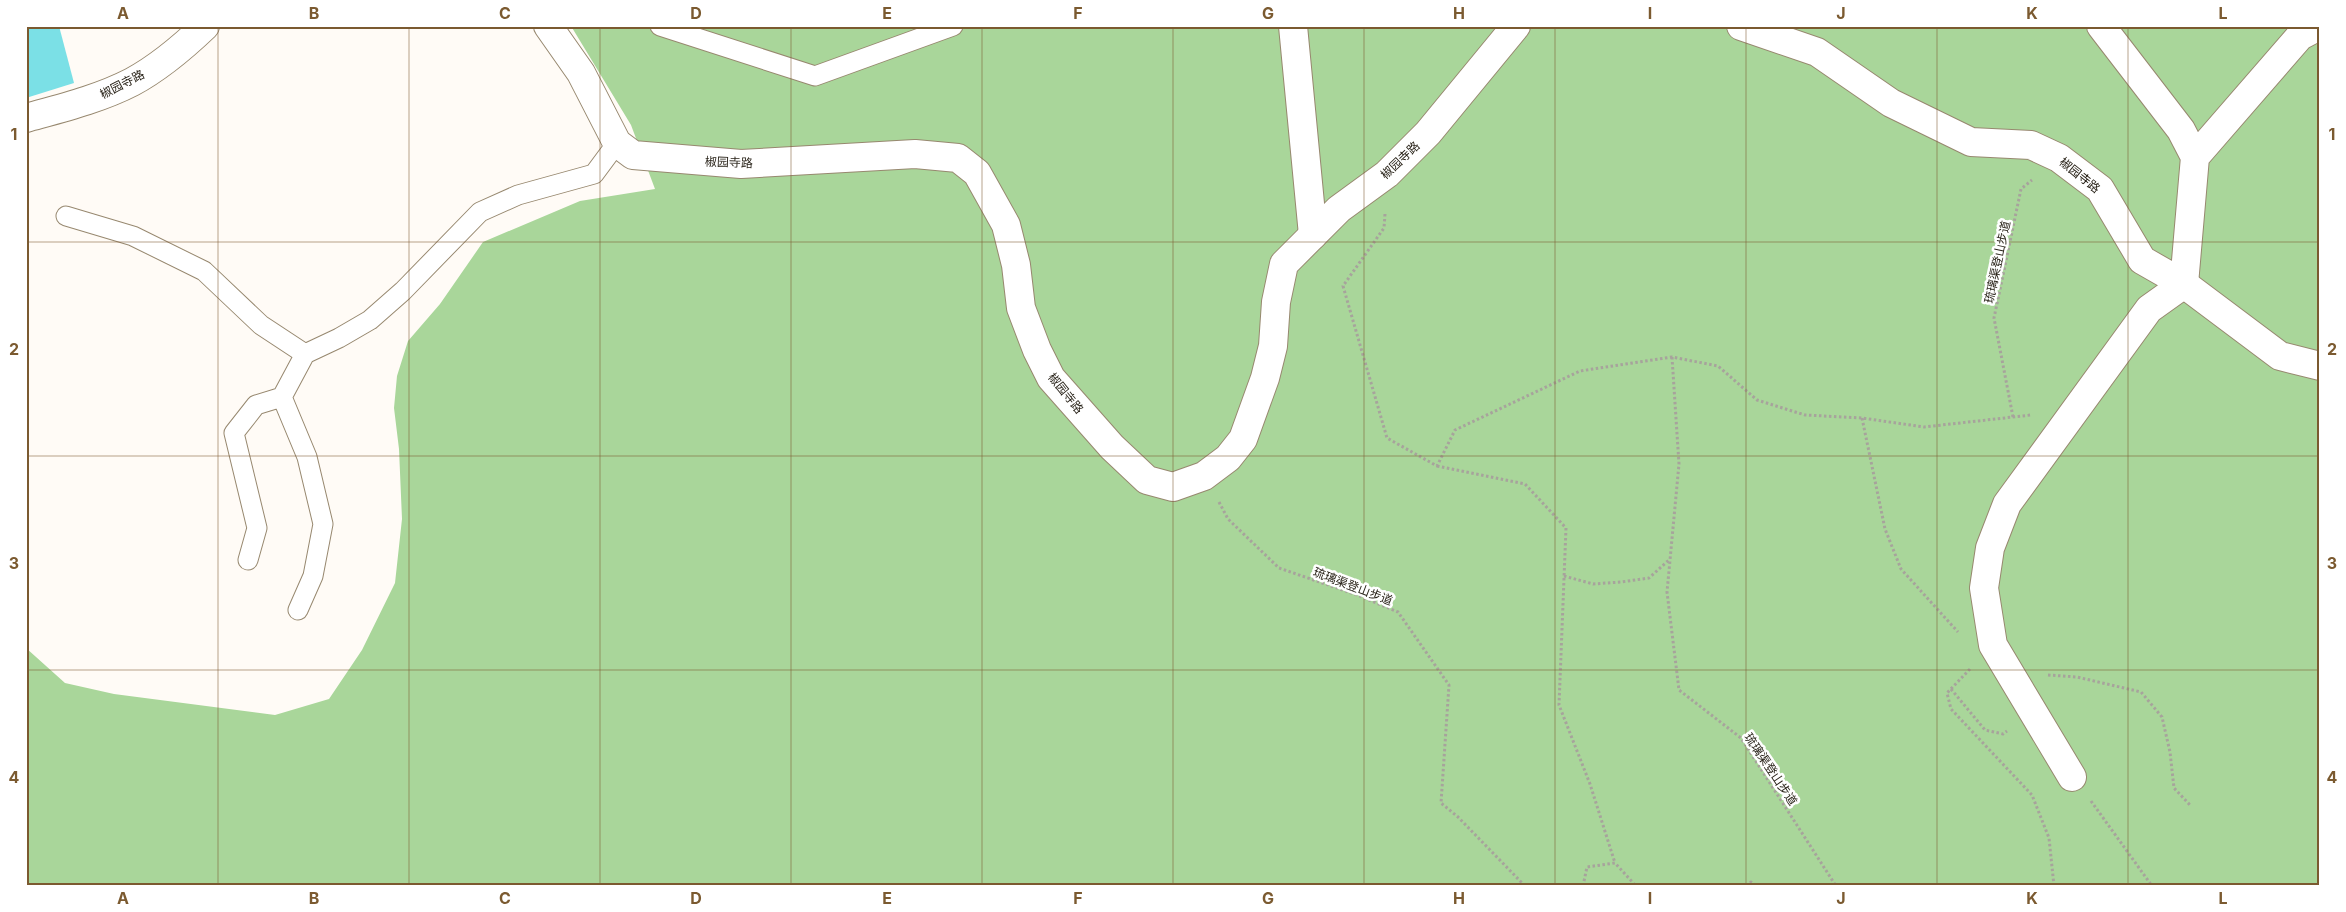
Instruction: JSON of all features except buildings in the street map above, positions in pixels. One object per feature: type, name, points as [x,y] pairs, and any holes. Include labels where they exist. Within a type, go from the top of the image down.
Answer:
[{"type":"street","name":"椒园寺路","points":[[26,118],[85,101],[132,82],[184,46],[205,26]]},
{"type":"street","points":[[548,26],[581,72],[617,143]]},
{"type":"street","points":[[1293,26],[1313,235]]},
{"type":"street","name":"椒园寺路","points":[[617,143],[633,155],[741,164],[915,154],[958,158],[977,173],[1006,225],[1016,265],[1021,308],[1051,378],[1112,447],[1147,480],[1174,487],[1204,476],[1228,458],[1243,439],[1265,378],[1273,346],[1276,302],[1284,264],[1339,209],[1386,174],[1428,133],[1516,26]]},
{"type":"street","name":"椒园寺路","points":[[1741,26],[1817,52],[1891,103],[1971,142],[2031,145],[2059,158],[2100,189],[2142,260],[2184,284],[2280,356],[2320,366]]},
{"type":"street","points":[[2072,776],[1993,646],[1984,588],[1990,548],[2007,504],[2150,309],[2184,284],[2195,158],[2181,130],[2100,26]]},
{"type":"street","points":[[2195,158],[2300,36],[2319,26]]},
{"type":"lane","points":[[660,26],[815,76],[953,26]]},
{"type":"lane","points":[[248,560],[257,528],[234,433],[256,405],[282,397],[306,354],[370,320],[402,291],[480,212],[518,195],[594,174],[617,143]]},
{"type":"lane","points":[[66,216],[133,236],[204,271],[261,325],[306,354]]},
{"type":"lane","points":[[282,397],[307,457],[323,524],[313,576],[298,610]]},
{"type":"path","name":"琉璃渠登山步道","points":[[2013,417],[1994,318],[2021,189],[2059,158]]},
{"type":"path","points":[[1386,174],[1384,228],[1343,286],[1387,438],[1437,466],[1525,484],[1566,528],[1559,705],[1590,784],[1615,863],[1636,886]]},
{"type":"path","points":[[1437,466],[1455,430],[1571,376],[1580,372],[1672,357],[1718,366],[1757,400],[1805,415],[1862,418],[1924,427],[2077,409]]},
{"type":"path","name":"琉璃渠登山步道","points":[[1672,357],[1679,464],[1667,592],[1678,690],[1741,738],[1836,886]]},
{"type":"path","points":[[1862,418],[1885,529],[1901,569],[1959,633]]},
{"type":"path","name":"琉璃渠登山步道","points":[[1204,476],[1228,519],[1278,568],[1358,595],[1398,612],[1449,685],[1441,803],[1458,817],[1525,886]]},
{"type":"path","points":[[1564,576],[1593,584],[1649,578],[1670,559]]},
{"type":"path","points":[[1993,646],[1948,693],[1951,709],[2032,795],[2048,838],[2054,886]]},
{"type":"path","points":[[2041,675],[2077,677],[2141,692],[2162,717],[2170,752],[2174,788],[2190,805]]},
{"type":"path","points":[[1951,689],[1985,730],[2003,734],[2020,722],[2029,704]]},
{"type":"path","points":[[2072,776],[2152,886]]},
{"type":"path","points":[[1583,886],[1587,867],[1615,863]]},
{"type":"path","points":[[1746,886],[1751,882],[1757,886]]},
{"type":"green space","points":[[571,26],[2320,26],[2320,886],[26,886],[26,648],[65,683],[114,694],[275,715],[329,699],[362,650],[395,583],[402,519],[399,449],[394,408],[397,376],[408,341],[440,304],[483,242],[580,201],[655,189],[631,125]]},
{"type":"water","points":[[26,26],[59,26],[74,83],[26,98]]}]
